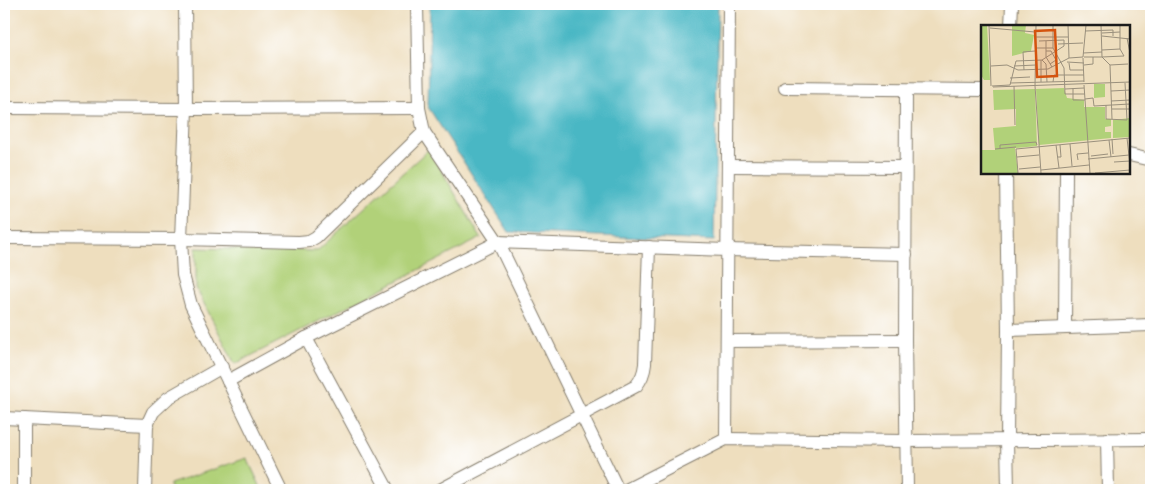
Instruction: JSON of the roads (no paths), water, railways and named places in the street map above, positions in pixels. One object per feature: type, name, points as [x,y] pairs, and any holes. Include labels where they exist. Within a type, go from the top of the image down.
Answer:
[{"type":"street","points":[[185,4],[186,109],[181,239],[183,275],[191,305],[281,490]]},
{"type":"street","points":[[417,4],[419,108],[424,132],[498,242],[618,490]]},
{"type":"street","points":[[726,439],[729,4]]},
{"type":"street","points":[[1011,25],[1012,4]]},
{"type":"street","points":[[784,88],[981,90]]},
{"type":"street","points":[[906,90],[905,340],[907,490]]},
{"type":"street","points":[[4,108],[419,108]]},
{"type":"street","points":[[4,238],[309,241],[316,237],[424,132]]},
{"type":"street","points":[[1130,155],[1151,160]]},
{"type":"street","points":[[728,166],[905,166]]},
{"type":"street","points":[[1006,174],[1008,490]]},
{"type":"street","points":[[1065,327],[1066,174]]},
{"type":"street","points":[[228,381],[306,338],[498,242],[906,254]]},
{"type":"street","points":[[440,490],[636,386],[644,372],[649,247]]},
{"type":"street","points":[[1008,330],[1151,326]]},
{"type":"street","points":[[306,338],[388,490]]},
{"type":"street","points":[[727,341],[905,340]]},
{"type":"street","points":[[145,490],[147,426],[154,412],[168,398],[222,367]]},
{"type":"street","points":[[4,418],[147,426]]},
{"type":"street","points":[[24,419],[24,490]]},
{"type":"street","points":[[626,490],[726,439],[906,441],[1151,439]]},
{"type":"street","points":[[1107,439],[1108,490]]},
{"type":"water","points":[[430,4],[718,4],[714,241],[509,232],[428,107]]}]
